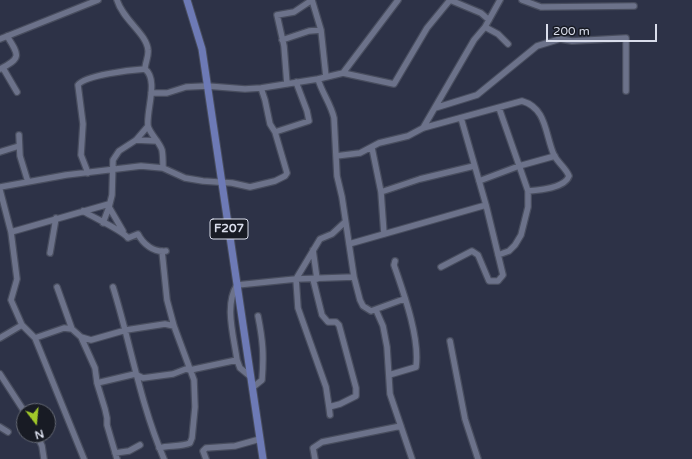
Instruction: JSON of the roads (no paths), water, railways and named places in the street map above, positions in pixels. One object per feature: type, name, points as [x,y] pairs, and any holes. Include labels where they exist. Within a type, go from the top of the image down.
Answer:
[{"type":"main road","name":"F207","points":[[187,0],[202,49],[263,459]]},
{"type":"street","points":[[0,39],[98,0]]},
{"type":"street","points":[[103,224],[112,195],[113,160],[120,151],[136,140],[148,126],[151,93],[150,78],[145,69],[149,51],[147,45],[142,36],[125,18],[117,0]]},
{"type":"street","points":[[287,84],[282,40],[277,15],[294,12],[312,0],[321,30],[326,77]]},
{"type":"street","points":[[343,73],[398,0]]},
{"type":"street","points":[[151,93],[167,93],[186,87],[207,86],[245,89],[261,88],[318,79],[343,73],[392,84],[396,83],[427,28],[450,0],[481,13],[489,20]]},
{"type":"street","points":[[424,128],[474,40],[485,27],[500,0]]},
{"type":"street","points":[[522,0],[541,7],[634,6]]},
{"type":"street","points":[[485,27],[498,34],[508,44]]},
{"type":"street","points":[[282,40],[309,31],[321,30]]},
{"type":"street","points":[[7,36],[17,52],[17,56],[12,63],[1,69],[17,92]]},
{"type":"street","points":[[435,108],[477,95],[537,46],[560,40],[572,41],[626,38],[626,91]]},
{"type":"street","points":[[88,173],[81,155],[83,124],[78,85],[80,82],[101,76],[145,69]]},
{"type":"street","points":[[318,79],[322,92],[332,110],[335,133],[337,176],[342,197],[354,277],[363,306],[367,310],[376,310],[404,299]]},
{"type":"street","points":[[275,132],[309,121],[307,111],[296,82]]},
{"type":"street","points":[[0,186],[141,166],[163,168],[185,178],[250,187],[275,181],[285,176],[287,173],[275,132],[270,124],[266,100],[261,88]]},
{"type":"street","points":[[336,156],[360,153],[379,144],[408,136],[424,128],[499,108],[517,100],[531,103],[541,114],[555,156],[569,174],[569,178],[560,184],[528,191]]},
{"type":"street","points":[[498,255],[508,251],[516,245],[521,234],[528,207],[528,191],[499,108]]},
{"type":"street","points":[[441,267],[472,251],[478,254],[487,279],[492,282],[501,279],[503,275],[486,205],[461,118]]},
{"type":"street","points":[[148,126],[162,149],[163,168]]},
{"type":"street","points":[[19,135],[19,146],[23,170],[28,182]]},
{"type":"street","points":[[136,140],[157,141]]},
{"type":"street","points":[[0,152],[19,146]]},
{"type":"street","points":[[372,148],[381,192],[384,234]]},
{"type":"street","points":[[479,181],[519,166],[555,156]]},
{"type":"street","points":[[381,192],[420,179],[474,166]]},
{"type":"street","points":[[0,190],[11,232],[17,279],[11,300],[22,325],[35,338],[84,459]]},
{"type":"street","points":[[11,232],[56,218],[109,205]]},
{"type":"street","points":[[109,205],[128,238],[138,234],[142,241],[151,248],[164,251],[167,300],[174,326],[190,370],[195,393],[192,438],[190,443],[184,446],[172,445],[159,448]]},
{"type":"street","points":[[349,244],[486,205]]},
{"type":"street","points":[[83,211],[103,224],[123,231]]},
{"type":"street","points":[[50,253],[56,218]]},
{"type":"street","points":[[330,415],[326,387],[298,308],[296,278],[320,238],[332,234],[345,222]]},
{"type":"street","points":[[313,250],[315,279],[322,315],[328,322],[336,322],[339,325],[356,388],[356,396],[351,400],[329,406]]},
{"type":"street","points":[[389,375],[416,367],[417,362],[417,350],[412,321],[394,265],[395,261]]},
{"type":"street","points":[[251,377],[240,368],[237,360],[231,310],[234,290],[238,284],[296,278],[315,279],[354,277]]},
{"type":"street","points":[[57,287],[72,329],[81,337],[95,368],[97,383],[107,418],[107,425],[117,459]]},
{"type":"street","points":[[113,287],[126,330],[135,374],[164,459]]},
{"type":"street","points":[[376,310],[383,326],[390,394],[412,459]]},
{"type":"street","points":[[252,388],[262,380],[264,350],[258,316]]},
{"type":"street","points":[[81,337],[92,340],[126,330],[165,324],[174,326]]},
{"type":"street","points":[[0,338],[22,325]]},
{"type":"street","points":[[35,338],[64,328],[72,329]]},
{"type":"street","points":[[450,341],[465,419],[478,459]]},
{"type":"street","points":[[97,383],[135,374],[143,378],[173,374],[186,369],[190,370],[237,360]]},
{"type":"street","points":[[0,374],[19,403]]},
{"type":"street","points":[[315,459],[313,448],[322,442],[401,426]]},
{"type":"street","points":[[0,427],[8,432]]},
{"type":"street","points":[[206,459],[203,451],[206,448],[235,446],[260,439]]},
{"type":"street","points":[[41,443],[44,459]]},
{"type":"street","points":[[115,453],[129,450],[140,445]]}]
